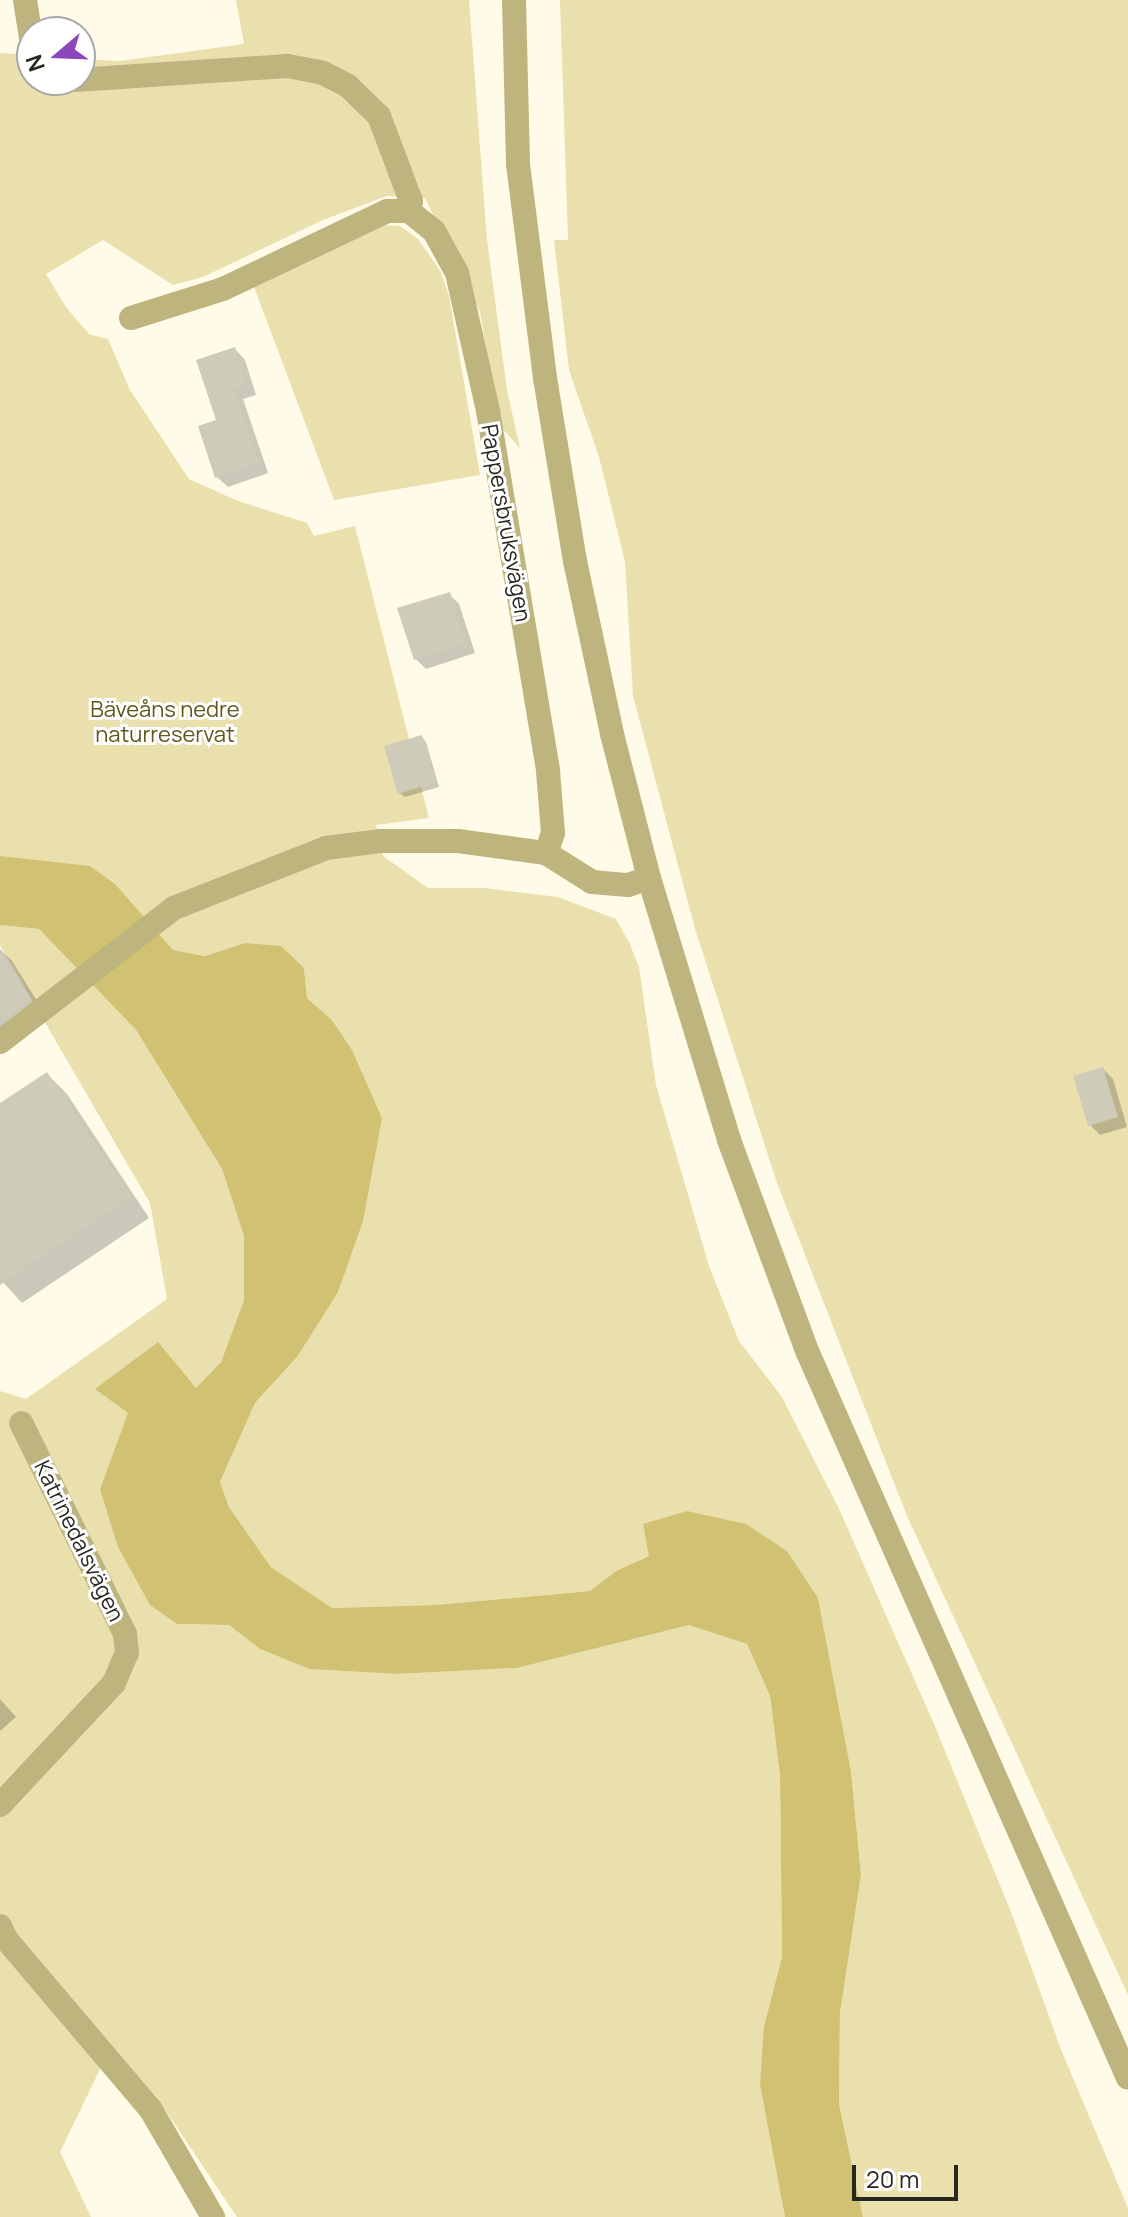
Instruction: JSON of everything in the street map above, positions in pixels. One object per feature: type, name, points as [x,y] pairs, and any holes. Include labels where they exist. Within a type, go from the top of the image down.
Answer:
[{"type":"street","points":[[514,0],[518,164],[545,378],[575,561],[612,734],[649,878],[729,1140],[808,1353],[1128,2078]]},
{"type":"street","points":[[96,79],[288,66],[323,73],[348,86],[379,116],[411,201],[409,211],[387,211],[223,289],[131,318]]},
{"type":"street","name":"Pappersbruksvägen","points":[[409,211],[434,231],[457,273],[488,411],[548,771],[553,833],[546,853]]},
{"type":"street","points":[[0,1042],[174,908],[326,848],[380,841],[458,841],[546,853],[592,882],[628,885],[649,878]]},
{"type":"street","name":"Katrinedalsvägen","points":[[0,1805],[114,1683],[127,1653],[125,1634],[21,1423]]},
{"type":"street","points":[[0,1926],[6,1939],[151,2110],[213,2217]]},
{"type":"green space","name":"Bäveåns nedre naturreservat","points":[[236,0],[469,0],[487,240],[507,390],[520,448],[499,425],[480,312],[425,198],[387,196],[323,220],[203,277],[173,285],[103,240],[46,274],[66,307],[89,334],[108,339],[130,390],[189,479],[238,501],[307,523],[314,536],[355,526],[429,818],[376,825],[383,856],[428,888],[484,888],[558,897],[616,919],[629,942],[639,967],[656,1085],[709,1266],[739,1341],[782,1397],[840,1511],[934,1724],[1013,1917],[1062,2052],[1128,2208],[1128,2217],[863,2217],[839,2104],[840,2013],[861,1875],[851,1771],[818,1598],[649,1556],[616,1571],[590,1591],[435,1605],[332,1608],[271,1567],[229,1507],[220,1482],[255,1403],[297,1357],[382,1118],[331,1019],[307,998],[304,968],[245,943],[205,956],[173,950],[144,920],[23,860],[0,856],[0,53],[16,54],[16,96],[96,96],[96,60],[120,61],[244,44]]},
{"type":"green space","points":[[560,0],[1128,0],[1128,1995],[907,1516],[777,1183],[695,929],[633,696],[625,562],[599,457],[569,370],[554,240],[568,240]]},
{"type":"green space","points":[[379,225],[400,226],[418,239],[441,272],[449,296],[480,475],[334,500],[254,287]]},
{"type":"green space","points":[[0,925],[39,929],[136,1030],[222,1169],[244,1236],[244,1300],[221,1362],[196,1389],[158,1343],[100,1489],[177,1624],[229,1625],[260,1649],[309,1669],[397,1674],[517,1668],[689,1624],[747,1644],[770,1696],[780,1776],[782,1957],[764,2026],[775,2152],[785,2217],[237,2217],[166,2111],[105,2059],[60,2152],[91,2217],[0,2217],[0,1391],[26,1399],[167,1299],[150,1203],[0,945]]},
{"type":"shaded area","points":[[0,856],[90,866],[115,884],[173,950],[205,956],[245,943],[281,946],[304,968],[307,998],[331,1019],[352,1050],[382,1118],[363,1221],[338,1292],[297,1357],[255,1403],[220,1482],[229,1507],[271,1567],[332,1608],[435,1605],[590,1591],[616,1571],[649,1556],[643,1524],[687,1511],[746,1524],[787,1551],[818,1598],[851,1771],[861,1875],[840,2013],[839,2104],[863,2217],[785,2217],[760,2084],[764,2026],[782,1957],[780,1776],[770,1696],[747,1644],[689,1625],[517,1668],[397,1674],[309,1669],[260,1649],[229,1625],[177,1624],[150,1605],[118,1547],[100,1489],[128,1413],[95,1389],[158,1342],[196,1388],[221,1362],[244,1300],[244,1236],[222,1169],[136,1030],[39,929],[0,925]]},
{"type":"building","points":[[235,347],[247,384],[234,389],[259,463],[215,478],[198,426],[216,420],[196,360]]},
{"type":"building","points":[[450,592],[466,643],[414,660],[397,608]]},
{"type":"building","points":[[422,735],[436,782],[398,794],[384,746]]},
{"type":"building","points":[[0,951],[31,999],[0,1022]]},
{"type":"building","points":[[1103,1067],[1118,1117],[1088,1126],[1073,1076]]},
{"type":"building","points":[[47,1072],[131,1197],[0,1285],[0,1103]]}]
